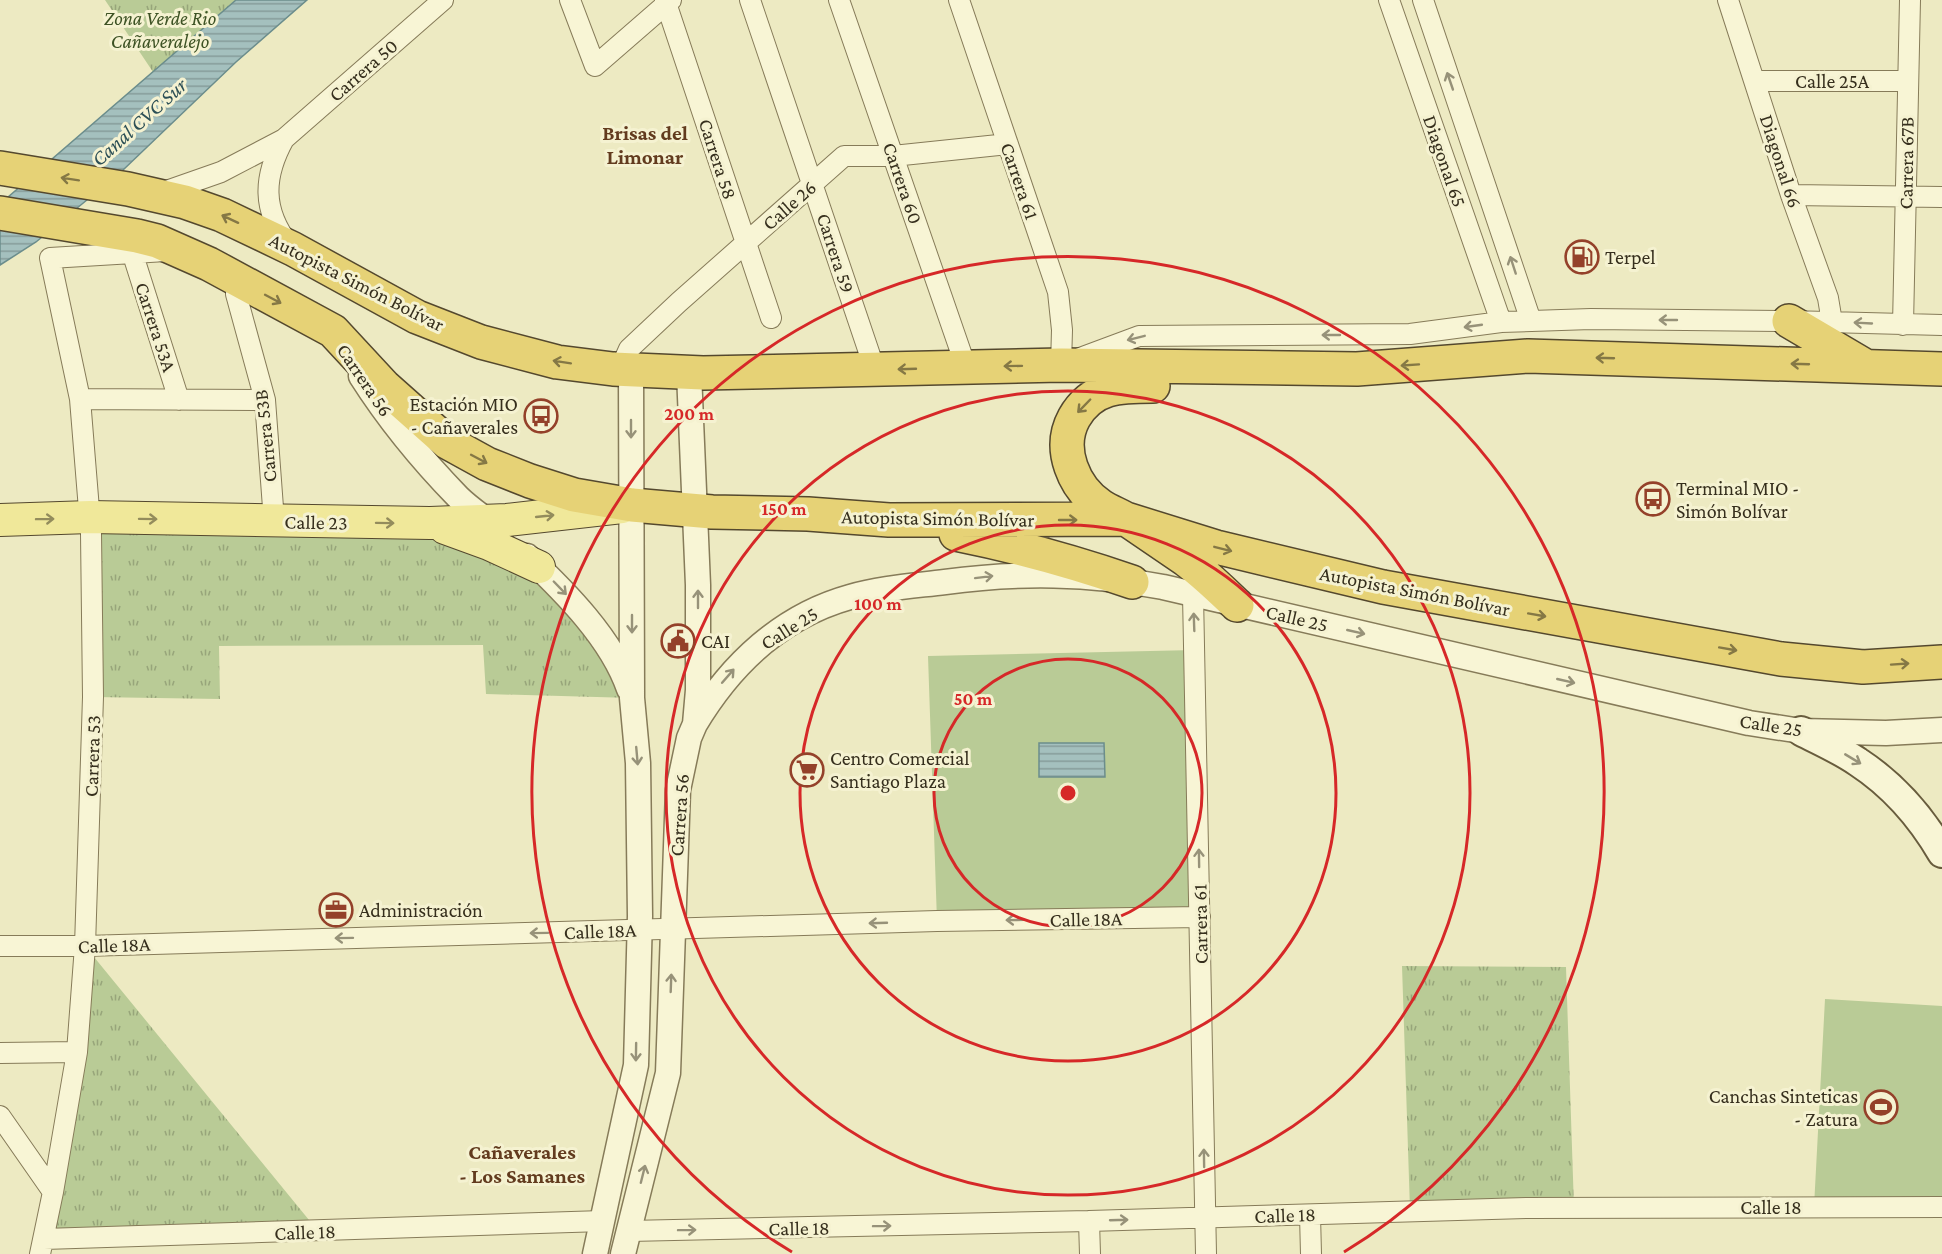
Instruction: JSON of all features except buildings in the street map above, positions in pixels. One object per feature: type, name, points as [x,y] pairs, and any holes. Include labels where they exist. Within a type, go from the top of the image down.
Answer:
[{"type":"highway","name":"Autopista Simón Bolívar","points":[[4,169],[142,192],[185,202],[222,215],[293,249],[417,316],[481,342],[557,362],[625,370],[689,373],[1061,365],[1357,369],[1528,356],[1942,369]]},
{"type":"highway","name":"Autopista Simón Bolívar","points":[[0,213],[157,241],[209,264],[333,331],[384,386],[447,442],[487,464],[574,495],[632,505],[695,511],[808,514],[889,520],[1126,519],[1216,547],[1383,586],[1780,659],[1863,667],[1939,662]]},
{"type":"highway","points":[[1789,321],[1863,365]]},
{"type":"highway","points":[[1238,605],[1189,562],[1126,519],[1100,505],[1077,481],[1069,462],[1067,442],[1072,422],[1078,411],[1095,395],[1121,386],[1242,387],[1357,369]]},
{"type":"highway","points":[[889,520],[1016,547],[1069,561],[1132,582]]},
{"type":"main road","name":"Calle 23","points":[[0,520],[90,518],[430,523],[518,519],[617,509],[632,505]]},
{"type":"main road","points":[[430,523],[489,544],[539,567]]},
{"type":"main road","points":[[1802,731],[1858,761],[1889,786],[1924,824],[1942,853]]},
{"type":"street","name":"Carrera 50","points":[[142,192],[221,172],[284,139],[443,0]]},
{"type":"street","points":[[570,0],[594,66],[667,1]]},
{"type":"street","name":"Carrera 59","points":[[750,0],[875,370]]},
{"type":"street","name":"Carrera 60","points":[[839,0],[966,367]]},
{"type":"street","name":"Carrera 61","points":[[959,0],[1058,292],[1062,330],[1061,365]]},
{"type":"street","name":"Diagonal 65","points":[[1389,0],[1500,322]]},
{"type":"street","name":"Diagonal 65","points":[[1423,0],[1531,321]]},
{"type":"street","name":"Diagonal 66","points":[[1728,0],[1791,195],[1828,298],[1832,322]]},
{"type":"street","name":"Carrera 67B","points":[[1903,325],[1910,0]]},
{"type":"street","name":"Carrera 58","points":[[667,1],[771,318]]},
{"type":"street","name":"Calle 25A","points":[[1755,81],[1908,81]]},
{"type":"street","name":"Carrera 50","points":[[284,139],[271,166],[268,196],[272,215],[280,233],[293,249]]},
{"type":"street","name":"Calle 26","points":[[625,370],[629,349],[844,156],[893,156],[1008,144]]},
{"type":"street","points":[[1791,195],[1942,197]]},
{"type":"street","points":[[133,255],[180,250]]},
{"type":"street","name":"Carrera 53","points":[[46,1249],[53,1192],[77,1052],[85,946],[93,697],[90,518],[80,399],[50,258],[133,255]]},
{"type":"street","name":"Carrera 53A","points":[[133,255],[179,400]]},
{"type":"street","name":"Carrera 53B","points":[[240,282],[236,294],[265,400],[274,521]]},
{"type":"street","points":[[1061,365],[1139,336],[1410,334],[1500,322],[1591,319],[1942,325]]},
{"type":"street","name":"Carrera 56","points":[[333,331],[384,412],[407,440],[459,498],[487,520],[566,594],[612,655],[624,675],[632,698]]},
{"type":"street","name":"Carrera 56","points":[[595,1254],[636,1065],[639,930],[638,763],[632,698],[632,505],[625,370]]},
{"type":"street","name":"Carrera 56","points":[[626,1243],[668,1073],[678,790],[684,758],[695,724],[698,690],[698,585],[689,373]]},
{"type":"street","points":[[80,399],[265,400]]},
{"type":"street","name":"Calle 25","points":[[695,724],[722,684],[754,650],[780,630],[809,613],[850,597],[891,588],[993,576],[1062,574],[1132,582],[1193,595],[1749,723],[1802,731],[1886,733],[1942,730]]},
{"type":"street","name":"Carrera 61","points":[[1193,595],[1206,1254]]},
{"type":"street","name":"Calle 18A","points":[[0,946],[85,946],[672,928],[1200,917]]},
{"type":"street","points":[[0,1053],[77,1052]]},
{"type":"street","points":[[0,1116],[53,1192]]},
{"type":"street","name":"Calle 18","points":[[626,1243],[1089,1221],[1527,1208],[1942,1207]]},
{"type":"street","points":[[1310,1215],[1311,1254]]},
{"type":"street","name":"Calle 18","points":[[46,1249],[603,1221]]},
{"type":"street","points":[[1089,1221],[1090,1254]]},
{"type":"green space","name":"Zona Verde Rio Cañaveralejo","points":[[105,0],[236,0],[153,72]]},
{"type":"green space","points":[[90,517],[430,523],[539,567],[632,698],[486,694],[483,645],[219,646],[220,699],[93,697]]},
{"type":"green space","points":[[1195,650],[1200,917],[937,921],[928,656]]},
{"type":"green space","points":[[85,946],[318,1231],[44,1239]]},
{"type":"green space","points":[[1402,966],[1566,967],[1574,1208],[1410,1210]]},
{"type":"green space","name":"Canchas Sinteticas - Zatura","points":[[1825,999],[1942,1006],[1942,1207],[1814,1207]]},
{"type":"water","name":"Canal CVC Sur","points":[[236,0],[307,0],[236,62],[122,171],[36,242],[0,265],[0,204]]},
{"type":"water","points":[[1039,743],[1104,743],[1105,777],[1039,777]]},
{"type":"place","name":"Terpel","points":[[1582,257]]},
{"type":"place","name":"Estación MIO - Cañaverales","points":[[541,416]]},
{"type":"place","name":"Terminal MIO - Simón Bolívar","points":[[1653,499]]},
{"type":"place","name":"CAI","points":[[678,641]]},
{"type":"place","name":"Centro Comercial Santiago Plaza","points":[[807,770]]},
{"type":"place","name":"Administración","points":[[336,910]]},
{"type":"place","name":"Canchas Sinteticas - Zatura","points":[[1881,1107]]},
{"type":"district","name":"Brisas del Limonar","points":[[645,145]]},
{"type":"district","name":"Cañaverales - Los Samanes","points":[[522,1164]]}]
